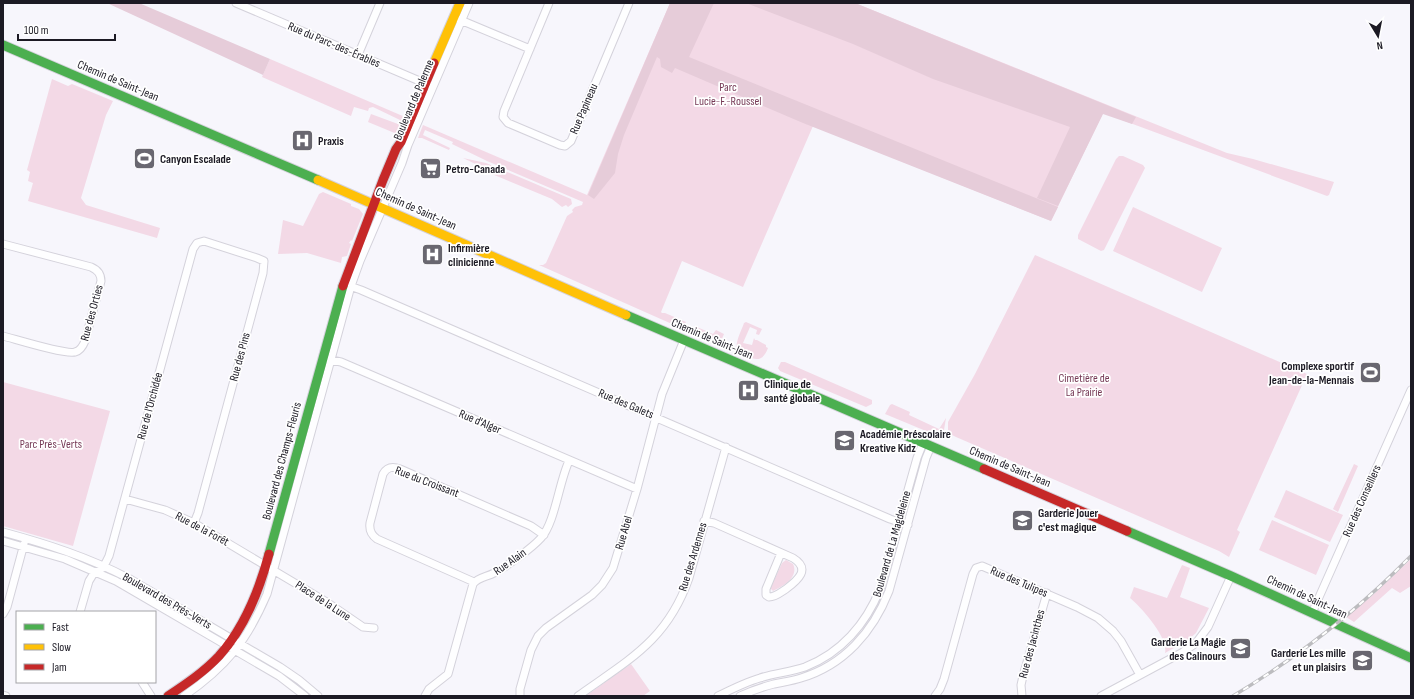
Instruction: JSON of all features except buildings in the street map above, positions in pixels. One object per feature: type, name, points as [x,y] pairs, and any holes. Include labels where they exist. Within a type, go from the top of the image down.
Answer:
[{"type":"main road","name":"Boulevard de Palerme","points":[[374,204],[396,149],[401,142],[429,85],[458,19],[460,3]]},
{"type":"main road","name":"Chemin de Saint-Jean","points":[[3,45],[374,204],[684,340],[1231,576],[1411,658]]},
{"type":"main road","name":"Boulevard des Champs-Fleuris","points":[[168,696],[207,668],[234,644],[270,567],[347,285],[354,254],[374,204]]},
{"type":"street","points":[[358,55],[380,3]]},
{"type":"street","name":"Boulevard de Palerme","points":[[458,19],[469,3]]},
{"type":"street","name":"Rue Papineau","points":[[549,3],[504,111],[503,117],[508,123],[560,145],[567,145],[571,141],[629,3]]},
{"type":"street","name":"Rue du Parc-des-Érables","points":[[241,4],[429,85]]},
{"type":"street","points":[[458,19],[530,49]]},
{"type":"street","name":"Boulevard de Palerme","points":[[383,208],[402,163],[429,85]]},
{"type":"street","name":"Boulevard des Champs-Fleuris","points":[[347,285],[383,208]]},
{"type":"street","name":"Rue des Pins","points":[[194,523],[200,506],[263,273],[264,264],[264,261],[257,258],[207,242],[201,242],[195,245]]},
{"type":"street","name":"Rue des Orties","points":[[3,244],[91,267],[97,270],[101,281],[85,341],[81,348],[76,352],[64,352],[3,336]]},
{"type":"street","name":"Rue de l'Orchidée","points":[[105,566],[195,245]]},
{"type":"street","name":"Rue des Galets","points":[[347,285],[908,525]]},
{"type":"street","name":"Rue Abel","points":[[520,696],[520,689],[531,650],[538,636],[546,628],[592,595],[602,585],[610,573],[618,555],[666,382],[684,340]]},
{"type":"street","name":"Rue d'Alger","points":[[327,359],[341,362],[637,489]]},
{"type":"street","name":"Rue des Conseillers","points":[[1312,613],[1411,390]]},
{"type":"street","name":"Boulevard de La Magdeleine","points":[[718,696],[749,682],[804,667],[822,658],[843,644],[858,628],[870,610],[880,589],[917,458],[927,445]]},
{"type":"street","name":"Boulevard de La Magdeleine","points":[[740,696],[764,687],[814,673],[834,662],[849,651],[868,631],[880,611],[889,591],[926,458],[927,445]]},
{"type":"street","name":"Rue des Ardennes","points":[[578,696],[640,652],[656,636],[677,606],[686,586],[726,447]]},
{"type":"street","name":"Rue Alain","points":[[474,582],[498,571],[535,544],[544,535],[551,519],[564,472],[569,461]]},
{"type":"street","name":"Rue du Croissant","points":[[474,582],[376,539],[372,535],[370,523],[383,474],[387,469],[392,467],[400,469],[531,526],[544,535]]},
{"type":"street","name":"Rue de la Forêt","points":[[125,499],[165,510],[194,523],[270,567]]},
{"type":"street","points":[[704,521],[781,553],[793,558],[798,562],[801,568],[801,575],[796,581],[777,595],[769,597],[766,595],[766,589],[781,553]]},
{"type":"street","name":"Boulevard des Prés-Verts","points":[[3,532],[68,551],[105,566],[137,583],[234,644],[305,696]]},
{"type":"street","points":[[3,614],[8,607],[26,539]]},
{"type":"street","name":"Boulevard des Prés-Verts","points":[[3,541],[65,559],[96,572],[294,676],[318,696]]},
{"type":"street","points":[[80,611],[89,580],[96,572],[105,566]]},
{"type":"street","name":"Place de la Lune","points":[[270,567],[325,601],[363,627],[374,628]]},
{"type":"street","name":"Rue des Tulipes","points":[[935,696],[944,679],[973,574],[978,567],[985,567],[1047,593],[1084,610],[1103,621],[1121,641],[1140,675]]},
{"type":"street","points":[[1101,696],[1187,649],[1200,639],[1210,623],[1231,576]]},
{"type":"street","points":[[425,696],[429,689],[448,674],[471,587],[474,582]]},
{"type":"street","name":"Rue des Jacinthes","points":[[1022,696],[1021,680],[1040,611],[1047,593]]},
{"type":"street","name":"Boulevard des Champs-Fleuris","points":[[184,696],[214,673],[234,644]]},
{"type":"street","points":[[783,672],[785,682]]},
{"type":"street","points":[[143,683],[151,696]]},
{"type":"green space","name":"Parc Lucie-F.-Roussel","points":[[670,3],[855,3],[1227,153],[1334,182],[1329,195],[1327,196],[1103,113],[1051,221],[813,126],[743,287],[682,261],[661,312],[686,322],[681,328],[539,265],[546,263],[567,216],[573,212],[572,210],[575,207],[582,205],[583,202],[487,161],[452,144],[453,142],[425,130],[423,135],[450,148],[449,150],[422,138],[418,138],[423,125],[587,195]]},
{"type":"green space","points":[[270,59],[405,117],[397,134],[368,122],[371,114],[398,124],[400,120],[373,107],[369,108],[368,111],[354,107],[351,116],[262,77]]},
{"type":"green space","points":[[52,79],[68,86],[72,84],[113,101],[106,115],[81,198],[86,205],[160,228],[157,238],[28,201],[33,183],[28,181],[30,172],[27,170]]},
{"type":"green space","points":[[1119,156],[1123,156],[1143,165],[1145,168],[1104,250],[1101,251],[1078,239],[1078,235],[1116,159]]},
{"type":"green space","points":[[463,158],[486,163],[571,199],[572,204],[568,207],[566,205],[562,207],[552,199],[487,172],[488,170]]},
{"type":"green space","points":[[323,192],[351,204],[351,206],[359,209],[363,214],[352,241],[351,240],[349,243],[351,244],[347,256],[342,257],[341,263],[307,253],[278,254],[283,220],[303,226],[319,194]]},
{"type":"green space","points":[[1133,207],[1222,248],[1202,292],[1113,251]]},
{"type":"green space","name":"Cimetière de La Prairie","points":[[1035,255],[1307,374],[1237,530],[1240,532],[1229,557],[1219,551],[956,437],[948,430],[948,422],[975,374]]},
{"type":"green space","points":[[746,322],[762,329],[759,335],[756,334],[757,330],[750,327],[743,343],[752,345],[754,338],[755,340],[766,345],[768,348],[765,354],[759,359],[751,358],[737,351],[739,337],[744,323]]},
{"type":"green space","points":[[696,327],[713,334],[716,330],[724,334],[721,341],[717,343],[694,333]]},
{"type":"green space","points":[[781,362],[785,362],[872,400],[872,404],[866,407],[780,371],[778,368]]},
{"type":"green space","name":"Parc Prés-Verts","points":[[3,382],[110,411],[73,546],[3,526]]},
{"type":"green space","points":[[892,404],[910,412],[909,415],[939,429],[946,418],[944,430],[947,435],[938,436],[885,414]]},
{"type":"green space","points":[[1354,464],[1358,466],[1338,512],[1333,509]]},
{"type":"green space","points":[[1286,490],[1343,515],[1330,542],[1274,517]]},
{"type":"green space","points":[[1272,520],[1329,545],[1316,575],[1259,550]]},
{"type":"green space","points":[[1411,559],[1411,586],[1400,593],[1392,588],[1354,622],[1346,617],[1375,593]]},
{"type":"green space","points":[[786,560],[793,564],[794,573],[786,584],[773,591],[771,587],[782,563]]},
{"type":"green space","points":[[1182,565],[1190,568],[1180,597],[1209,608],[1196,633],[1188,640],[1165,653],[1163,639],[1159,631],[1141,608],[1130,598],[1134,587],[1167,598]]},
{"type":"green space","points":[[631,664],[650,691],[643,696],[587,695]]},
{"type":"shaded area","points":[[107,3],[139,3],[270,59],[263,75]]},
{"type":"shaded area","points":[[670,3],[714,3],[689,57],[1058,207],[1051,221],[803,123],[675,68],[672,73],[661,67],[660,59],[657,57],[624,135],[618,154],[615,173],[594,199],[588,195]]},
{"type":"shaded area","points":[[746,3],[855,3],[1136,117],[1132,124],[1103,114],[1058,206],[1037,198],[1070,127],[933,79],[853,44]]},
{"type":"railway","points":[[1233,696],[1304,649],[1349,614],[1411,556]]},
{"type":"traffic: fast","points":[[3,45],[318,180]]},
{"type":"traffic: fast","points":[[269,554],[343,286]]},
{"type":"traffic: fast","points":[[626,315],[984,469]]},
{"type":"traffic: fast","points":[[1127,531],[1231,576],[1411,658]]},
{"type":"traffic: slow","points":[[434,63],[460,3]]},
{"type":"traffic: slow","points":[[318,180],[626,315]]},
{"type":"traffic: jam","points":[[343,286],[383,180],[396,149],[401,142],[434,63]]},
{"type":"traffic: jam","points":[[984,469],[1127,531]]},
{"type":"traffic: jam","points":[[168,696],[207,667],[228,645],[244,621],[256,595],[269,554]]},
{"type":"place","name":"Praxis","points":[[302,141]]},
{"type":"place","name":"Canyon Escalade","points":[[144,159]]},
{"type":"place","name":"Petro-Canada","points":[[431,169]]},
{"type":"place","name":"Infirmière clinicienne","points":[[433,255]]},
{"type":"place","name":"Complexe sportif Jean-de-la-Mennais","points":[[1370,373]]},
{"type":"place","name":"Clinique de santé globale","points":[[749,391]]},
{"type":"place","name":"Académie Préscolaire Kreative Kidz","points":[[845,441]]},
{"type":"place","name":"Garderie Jouer c'est magique","points":[[1022,520]]},
{"type":"place","name":"Garderie La Magie des Calinours","points":[[1241,649]]},
{"type":"place","name":"Garderie Les mille et un plaisirs","points":[[1362,660]]}]
